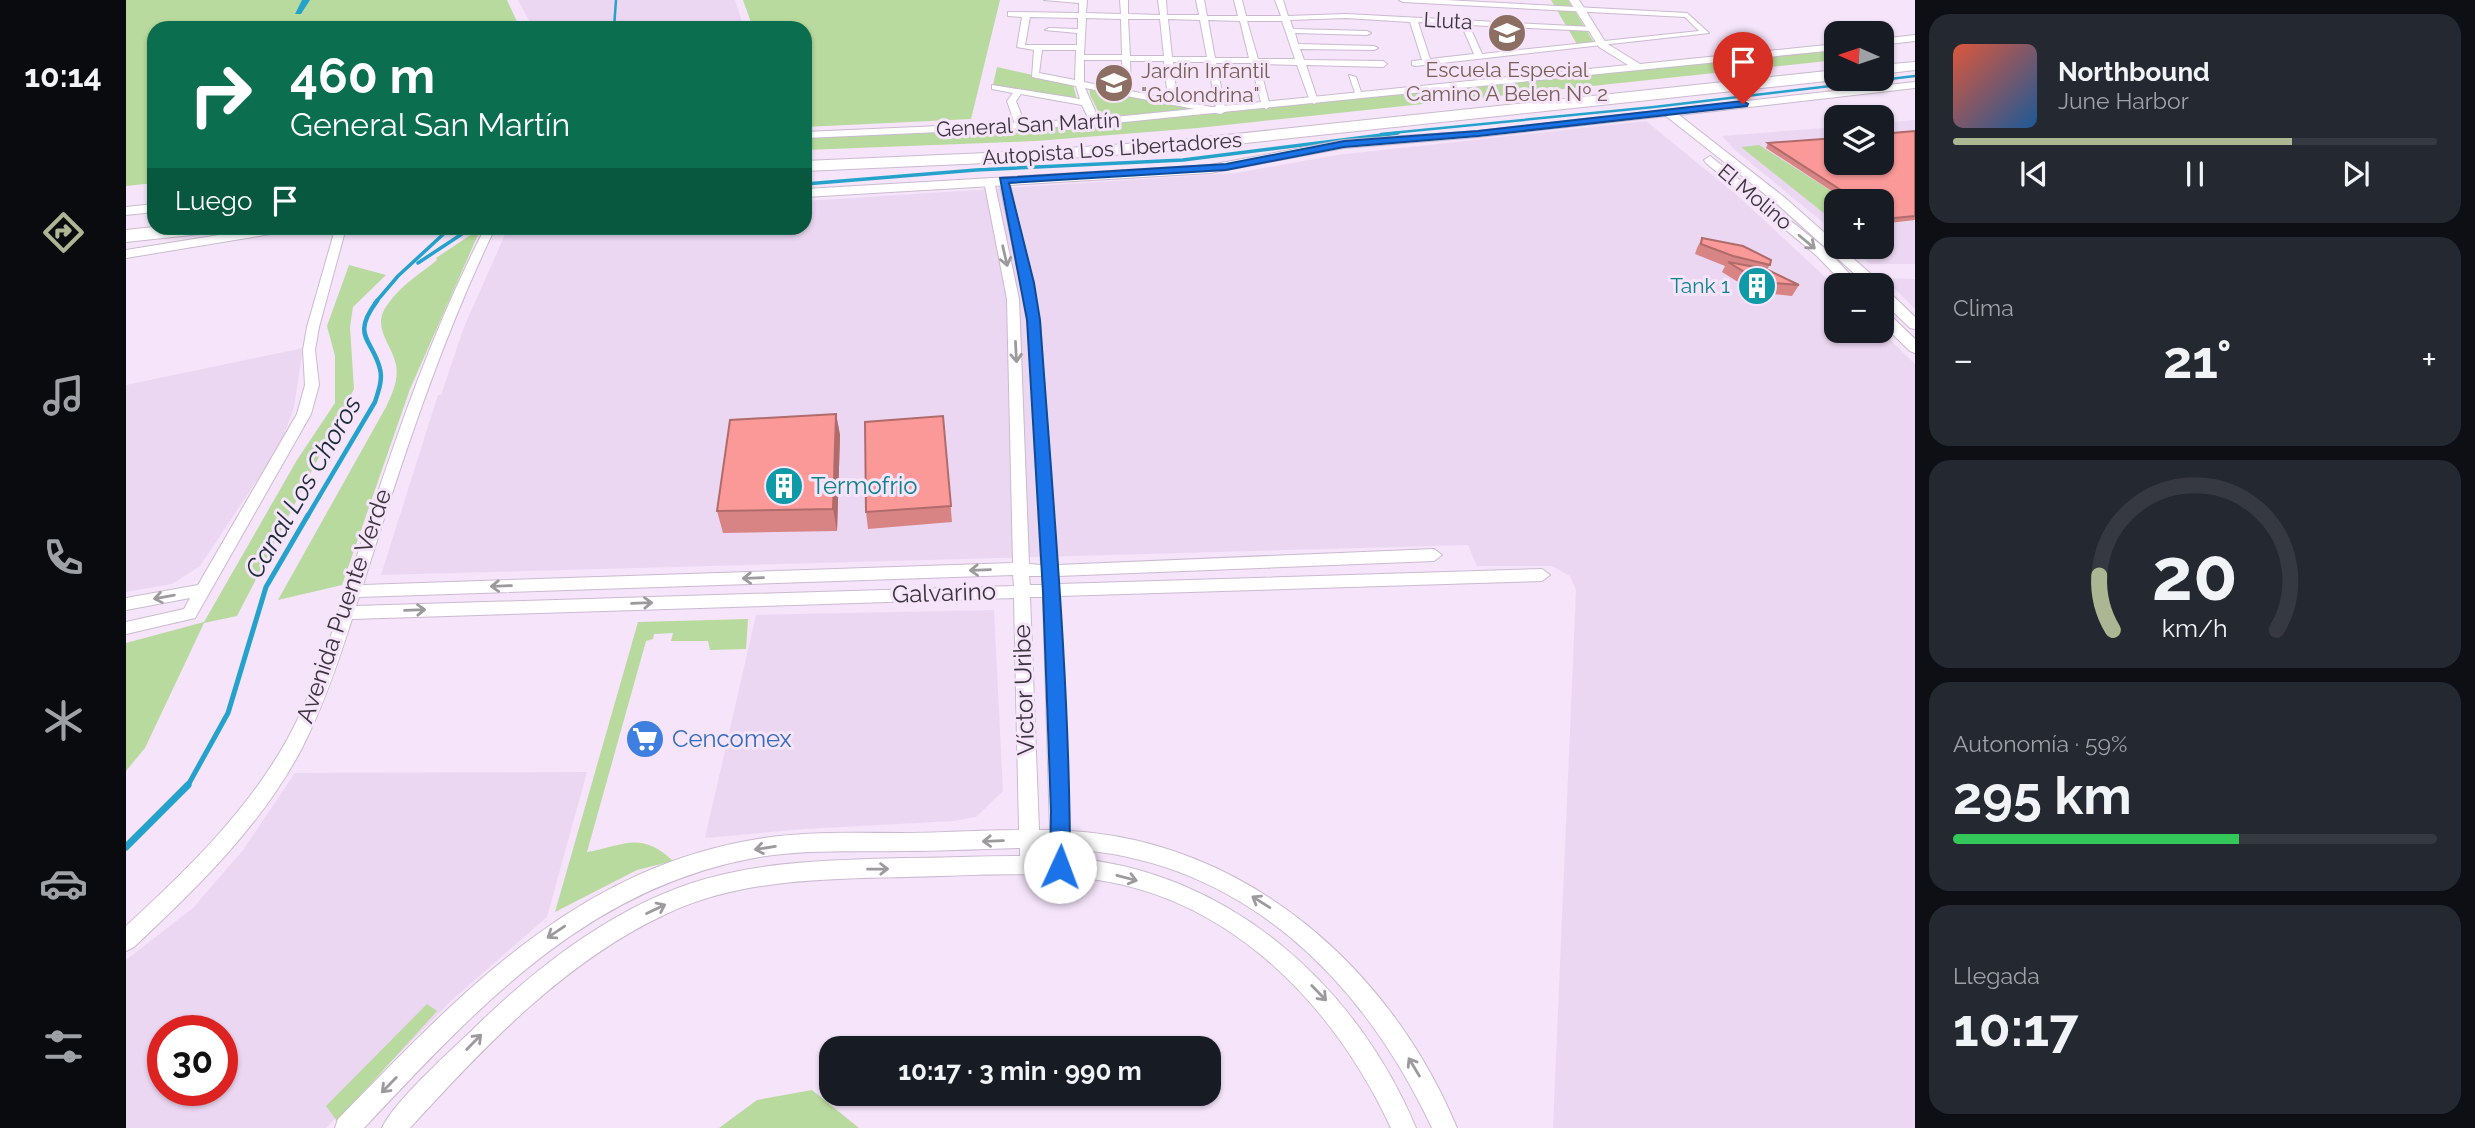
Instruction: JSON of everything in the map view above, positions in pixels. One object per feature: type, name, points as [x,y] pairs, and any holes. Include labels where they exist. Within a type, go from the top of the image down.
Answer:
[{"type":"highway","points":[[1894,57],[1915,55]]},
{"type":"highway","name":"Autopista Los Libertadores","points":[[812,153],[1178,133],[1824,64]]},
{"type":"highway","points":[[1894,68],[1915,66]]},
{"type":"highway","name":"Autopista Los Libertadores","points":[[812,166],[1009,157],[1181,145],[1824,76]]},
{"type":"highway","points":[[126,222],[147,220]]},
{"type":"highway","points":[[126,236],[147,234]]},
{"type":"street","points":[[1048,0],[1083,0],[1080,83],[1085,103],[1095,122]]},
{"type":"street","points":[[1124,0],[1127,93]]},
{"type":"street","points":[[1162,0],[1173,102]]},
{"type":"street","points":[[1038,47],[1035,75],[1219,111],[1200,0]]},
{"type":"street","points":[[1238,0],[1266,106]]},
{"type":"street","points":[[1279,0],[1314,101]]},
{"type":"street","points":[[1403,0],[1689,16],[1704,34],[1415,63]]},
{"type":"street","points":[[1574,0],[1602,45],[1640,68]]},
{"type":"street","points":[[1422,1],[1428,20]]},
{"type":"street","points":[[1476,2],[1485,23]]},
{"type":"street","points":[[1639,13],[1646,22]]},
{"type":"street","name":"Lluta","points":[[1012,14],[1243,19],[1332,16],[1592,29]]},
{"type":"street","points":[[1026,15],[1021,47],[1126,58],[1383,64]]},
{"type":"street","points":[[1413,19],[1427,62]]},
{"type":"street","points":[[1464,22],[1479,57]]},
{"type":"street","points":[[1517,24],[1521,34]]},
{"type":"street","points":[[1049,30],[1082,31]]},
{"type":"street","points":[[1652,30],[1659,39]]},
{"type":"street","points":[[1290,31],[1367,33]]},
{"type":"street","points":[[1894,41],[1915,38]]},
{"type":"street","points":[[1526,43],[1531,52]]},
{"type":"street","points":[[1295,46],[1374,48]]},
{"type":"street","name":"General San Martín","points":[[812,135],[1095,122],[1824,48]]},
{"type":"street","points":[[1352,77],[1360,96]]},
{"type":"street","points":[[812,193],[1226,167],[1344,144],[1478,134],[1915,85]]},
{"type":"street","points":[[995,87],[1085,103]]},
{"type":"street","points":[[1019,91],[1011,101],[1021,127]]},
{"type":"street","name":"El Molino","points":[[1668,112],[1722,153],[1863,273]]},
{"type":"street","name":"El Molino","points":[[1652,114],[1822,253],[1841,273]]},
{"type":"street","points":[[1698,150],[1722,153]]},
{"type":"street","name":"Víctor Uribe","points":[[1004,180],[1034,320],[1051,592],[1060,867]]},
{"type":"street","name":"Víctor Uribe","points":[[989,181],[1012,284],[1030,865]]},
{"type":"street","points":[[126,211],[147,209]]},
{"type":"street","points":[[126,254],[241,235]]},
{"type":"street","points":[[126,628],[189,614],[304,414],[312,385],[310,350],[313,327],[336,235]]},
{"type":"street","name":"Avenida Puente Verde","points":[[126,940],[200,868],[250,811],[273,779],[310,712],[437,342],[457,291],[486,235]]},
{"type":"street","points":[[1894,305],[1915,325]]},
{"type":"street","points":[[1014,320],[1034,320]]},
{"type":"street","points":[[1894,327],[1915,348]]},
{"type":"street","name":"Galvarino","points":[[352,591],[1019,569],[1049,571],[1434,555]]},
{"type":"street","points":[[1349,559],[1357,582]]},
{"type":"street","name":"Galvarino","points":[[346,613],[1542,575]]},
{"type":"street","points":[[535,607],[543,584]]},
{"type":"street","points":[[126,604],[202,590]]},
{"type":"street","points":[[347,1128],[444,1027],[508,968],[560,929],[628,891],[705,862],[781,845],[1028,839],[1061,839],[1126,848],[1184,864],[1243,891],[1294,926],[1347,974],[1374,1007],[1415,1068],[1445,1128]]},
{"type":"street","points":[[394,1128],[479,1037],[528,992],[610,933],[660,906],[728,882],[793,870],[1030,865],[1100,871],[1162,888],[1220,912],[1248,931],[1292,967],[1343,1020],[1371,1060],[1404,1128]]},
{"type":"shaded area","points":[[518,0],[735,0],[742,21],[529,21]]},
{"type":"shaded area","points":[[1915,120],[1915,264],[1870,264],[1864,259],[1894,259],[1894,189],[1824,189],[1824,223],[1736,151],[1722,136],[1824,128],[1824,175],[1894,175],[1894,122]]},
{"type":"shaded area","points":[[1646,121],[1738,196],[1824,276],[1824,343],[1893,343],[1915,364],[1915,1128],[1553,1128],[1576,590],[1570,576],[1552,566],[1477,566],[1468,545],[381,575],[438,395],[441,395],[464,327],[505,235],[812,235],[812,201],[1236,173],[1337,155]]},
{"type":"shaded area","points":[[1894,278],[1915,279],[1915,309],[1894,288]]},
{"type":"shaded area","points":[[303,348],[294,407],[281,444],[200,566],[172,584],[126,592],[126,385]]},
{"type":"shaded area","points":[[994,610],[1003,791],[976,817],[954,821],[804,829],[705,838],[756,615]]},
{"type":"shaded area","points":[[587,772],[547,917],[452,1000],[326,1128],[126,1128],[126,960],[193,908],[243,850],[295,773]]},
{"type":"green space","points":[[126,0],[507,0],[517,21],[147,21],[147,184],[126,186]]},
{"type":"green space","points":[[743,0],[1000,0],[971,119],[812,127],[812,21],[750,21]]},
{"type":"green space","points":[[1551,0],[1568,0],[1595,44],[1578,46]]},
{"type":"green space","points":[[1824,51],[1824,61],[1198,128],[1036,141],[812,150],[812,137],[1075,127]]},
{"type":"green space","points":[[997,67],[1073,84],[1077,100],[993,85]]},
{"type":"green space","points":[[1089,86],[1202,110],[1101,117],[1090,95]]},
{"type":"green space","points":[[1759,145],[1828,189],[1824,189],[1824,213],[1741,147]]},
{"type":"green space","points":[[470,235],[478,235],[410,389],[342,585],[278,600],[393,392],[397,371],[382,328],[383,312],[398,292],[437,260],[436,258]]},
{"type":"green space","points":[[349,265],[386,275],[353,307],[350,327],[354,389],[237,616],[204,623],[145,748],[126,771],[126,643],[204,622],[297,460],[335,403],[335,356],[327,326]]},
{"type":"green space","points":[[748,619],[746,649],[710,650],[708,641],[671,641],[673,633],[654,634],[653,639],[646,641],[587,852],[622,844],[641,843],[662,851],[673,861],[637,870],[555,912],[638,622]]},
{"type":"green space","points":[[427,1004],[437,1011],[337,1121],[326,1106]]},
{"type":"green space","points":[[812,1090],[819,1096],[819,1106],[832,1106],[859,1128],[719,1128],[757,1100]]},
{"type":"building","points":[[1915,131],[1915,216],[1894,218],[1894,189],[1839,189],[1768,143],[1824,139],[1824,175],[1894,175],[1894,133]]},
{"type":"building","points":[[1702,238],[1743,246],[1771,260],[1770,265],[1733,256],[1701,244]]},
{"type":"building","points":[[1728,262],[1766,269],[1799,285],[1761,282]]},
{"type":"building","name":"Termofrio","points":[[836,414],[833,509],[717,511],[730,420]]},
{"type":"building","points":[[943,416],[951,506],[866,512],[865,422]]},
{"type":"waterway","points":[[298,12],[306,0]]},
{"type":"waterway","name":"Canal Los Choros","points":[[614,21],[616,0]]},
{"type":"waterway","points":[[1381,134],[1654,107],[1915,76]]},
{"type":"waterway","points":[[812,183],[976,170],[1183,160],[1398,133]]},
{"type":"waterway","name":"Canal Los Choros","points":[[375,303],[398,276],[442,235]]},
{"type":"waterway","points":[[418,263],[460,235]]},
{"type":"waterway","name":"Canal Los Choros","points":[[307,517],[375,402],[381,373],[364,330],[369,313],[377,301]]},
{"type":"waterway","name":"Canal Los Choros","points":[[187,787],[228,713],[266,587],[308,515]]},
{"type":"waterway","name":"Canal Los Choros","points":[[126,847],[188,785]]},
{"type":"place","name":"Escuela Especial Camino A Belen Nº 2","points":[[1507,33]]},
{"type":"place","name":"Jardín Infantil \"Golondrina\"","points":[[1114,83]]},
{"type":"place","name":"Tank 1","points":[[1757,286]]},
{"type":"place","name":"Termofrio","points":[[784,486]]},
{"type":"place","name":"Cencomex","points":[[645,739]]},
{"type":"route","points":[[1060,867],[1051,592],[1034,320],[1004,180],[1210,169],[1344,144],[1478,134],[1743,104]]}]
